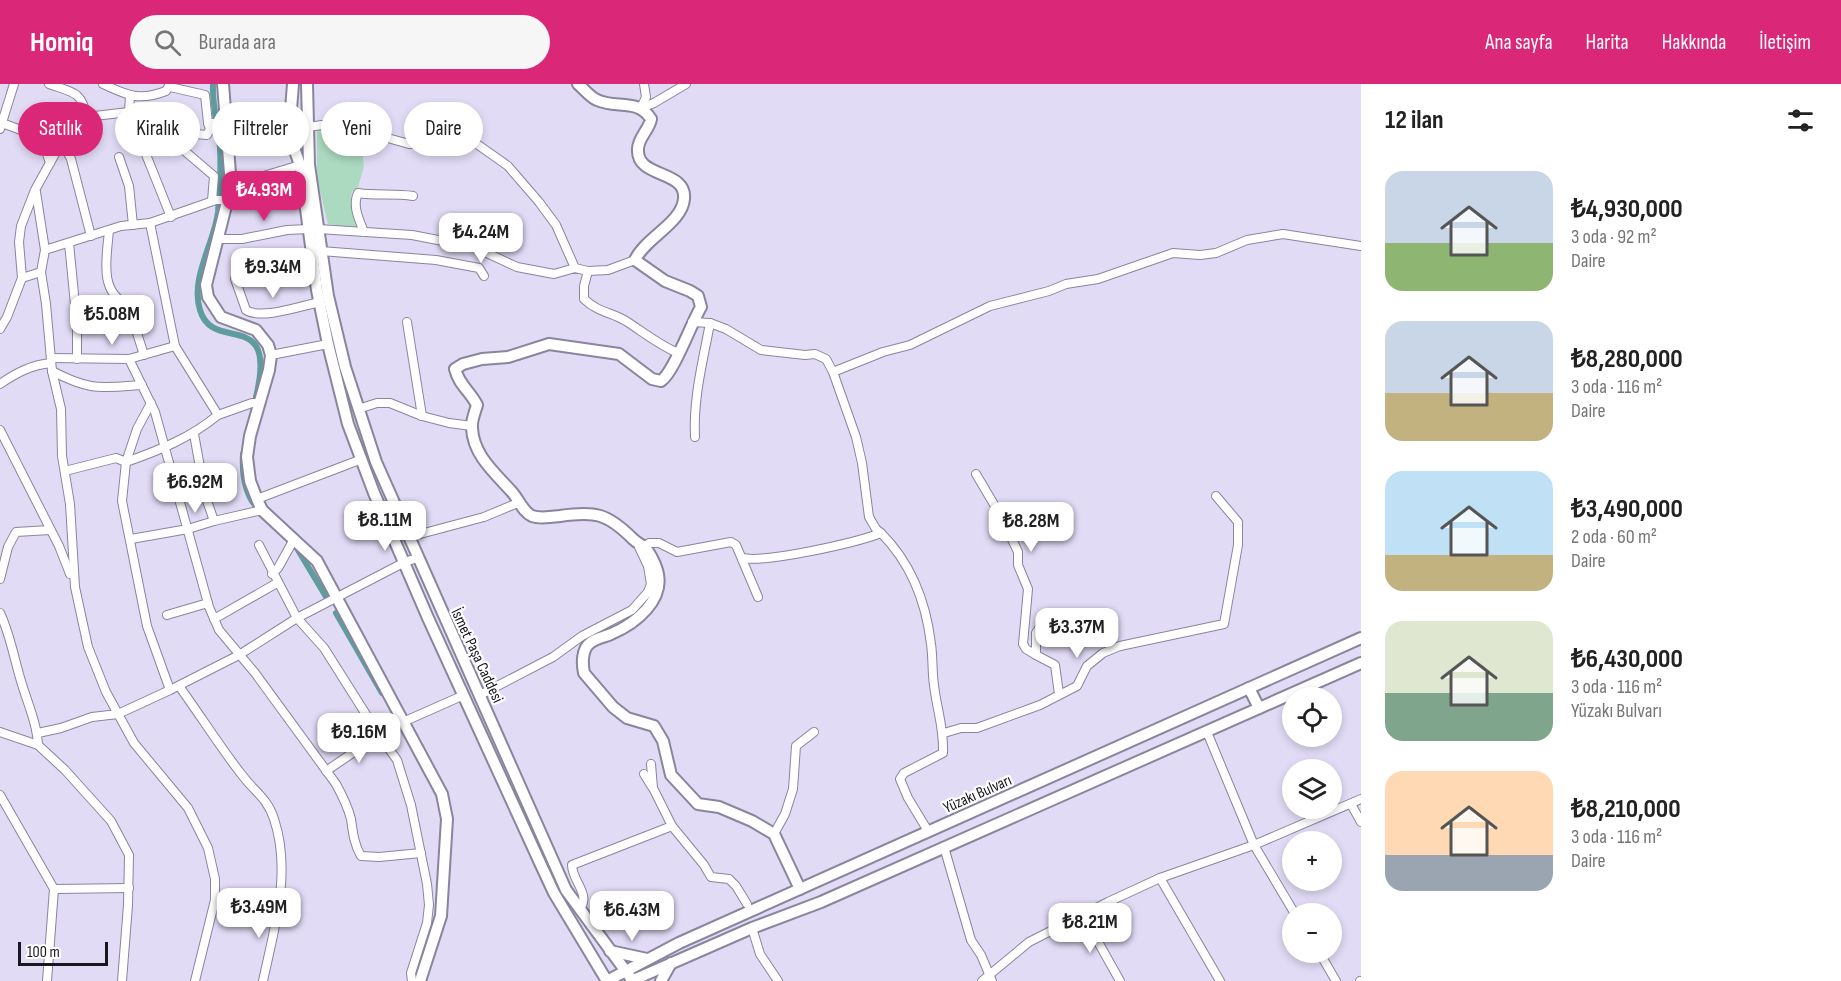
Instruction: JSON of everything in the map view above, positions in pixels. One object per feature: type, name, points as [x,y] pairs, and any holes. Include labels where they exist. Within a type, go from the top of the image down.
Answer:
[{"type":"main road","points":[[220,102],[223,84]]},
{"type":"main road","points":[[291,102],[294,84]]},
{"type":"main road","points":[[307,84],[308,102]]},
{"type":"main road","points":[[578,84],[597,100],[641,108],[651,120],[650,127],[638,145],[638,155],[643,163],[654,172],[676,180],[683,188],[684,200],[671,221],[644,245],[635,260],[665,282],[698,296],[701,307],[667,377],[662,381],[652,379],[619,354],[549,344],[508,357],[482,359],[464,364],[455,369],[458,380],[477,405],[472,426],[474,438],[485,463],[520,502],[526,512],[534,517],[600,514],[623,528],[640,544],[657,568],[660,580],[658,594],[649,607],[631,624],[590,643],[585,648],[584,673],[627,718],[654,726],[663,741],[671,774],[698,804],[719,807],[752,821],[774,834],[800,889]]},
{"type":"main road","points":[[224,156],[231,186],[220,200],[219,239],[208,273],[206,285],[208,297],[221,317],[256,330],[268,345],[271,355],[269,370],[256,403],[250,436],[246,466],[250,481],[262,510],[317,561],[442,794],[447,819],[441,916],[420,981]]},
{"type":"main road","points":[[297,156],[313,229]]},
{"type":"main road","points":[[309,156],[320,302],[348,424],[374,493],[428,618],[554,893],[607,981]]},
{"type":"main road","name":"İsmet Paşa Caddesi","points":[[313,229],[321,251],[333,324],[376,462],[566,890],[632,981]]},
{"type":"main road","name":"Yüzakı Bulvarı","points":[[607,981],[647,959],[800,889],[1361,638]]},
{"type":"main road","points":[[632,981],[752,928],[821,902],[1361,663]]},
{"type":"main road","points":[[1249,688],[1259,708]]},
{"type":"main road","points":[[610,951],[647,959]]},
{"type":"main road","points":[[661,981],[670,963]]},
{"type":"street","points":[[14,84],[1,126],[18,131]]},
{"type":"street","points":[[49,84],[61,86],[78,94],[84,102]]},
{"type":"street","points":[[641,108],[646,98],[644,84]]},
{"type":"street","points":[[641,108],[686,84]]},
{"type":"street","points":[[107,85],[130,96],[155,95],[166,91],[170,85],[205,95],[212,113]]},
{"type":"street","points":[[130,96],[130,102]]},
{"type":"street","points":[[309,126],[322,125],[370,133],[409,144],[436,144],[465,138],[474,142],[508,166],[540,202],[556,225],[575,268]]},
{"type":"street","points":[[200,134],[207,135],[212,127]]},
{"type":"street","points":[[48,156],[50,163]]},
{"type":"street","points":[[0,329],[22,278],[19,242],[21,226],[35,190],[54,156]]},
{"type":"street","points":[[70,156],[91,236]]},
{"type":"street","points":[[147,156],[171,217]]},
{"type":"street","points":[[45,250],[109,230],[171,217],[220,200],[214,176],[191,156]]},
{"type":"street","points":[[119,157],[129,186],[133,225]]},
{"type":"street","points":[[231,186],[300,165]]},
{"type":"street","points":[[35,190],[45,250],[41,272],[51,364],[61,409],[62,456],[70,504],[75,586],[88,647],[106,692],[134,742],[188,808],[208,848],[215,879],[215,900],[195,981]]},
{"type":"street","points":[[364,232],[356,210],[355,199],[358,193],[374,196],[391,193],[412,196]]},
{"type":"street","points":[[150,223],[175,346],[218,415]]},
{"type":"street","points":[[219,239],[242,239],[287,230],[313,229],[412,235],[474,247],[518,267],[554,274],[575,268],[588,271],[608,270],[635,260]]},
{"type":"street","points":[[109,230],[106,266],[110,290],[117,300],[128,305],[144,355]]},
{"type":"street","points":[[833,372],[883,352],[910,345],[990,306],[1049,291],[1066,284],[1098,279],[1173,253],[1208,254],[1235,246],[1246,240],[1283,234],[1361,246]]},
{"type":"street","points":[[69,243],[77,326],[77,358]]},
{"type":"street","points":[[321,251],[436,260],[479,268],[484,276]]},
{"type":"street","points":[[588,271],[584,286],[584,299],[594,308],[624,320],[663,347],[678,353]]},
{"type":"street","points":[[22,278],[41,272]]},
{"type":"street","points":[[236,279],[246,310],[251,313],[262,314],[320,302]]},
{"type":"street","points":[[407,322],[422,416]]},
{"type":"street","points":[[692,322],[710,323],[740,336],[761,350],[815,354],[826,359],[833,372],[856,437],[869,517],[876,529],[895,547],[917,585],[928,616],[933,685],[944,733],[943,753],[904,773],[900,779],[908,798],[928,831]]},
{"type":"street","points":[[695,437],[694,415],[697,383],[710,323]]},
{"type":"street","points":[[271,355],[328,344]]},
{"type":"street","points":[[0,384],[39,364],[51,364],[77,358],[129,359],[175,346]]},
{"type":"street","points":[[129,359],[151,403],[166,447],[208,603],[219,630],[286,715],[336,784],[345,802],[355,846],[361,856],[421,853]]},
{"type":"street","points":[[51,364],[75,383],[95,388],[142,385]]},
{"type":"street","points":[[151,403],[137,429],[126,462],[122,501],[147,626],[170,690]]},
{"type":"street","points":[[65,471],[116,458],[126,462],[194,434],[218,415],[256,403]]},
{"type":"street","points":[[358,409],[377,403],[390,403],[422,416],[472,426]]},
{"type":"street","points":[[0,430],[58,546],[75,586]]},
{"type":"street","points":[[194,434],[206,495],[214,521]]},
{"type":"street","points":[[257,500],[362,459]]},
{"type":"street","points":[[976,474],[1018,552],[1018,565],[1028,589],[1023,644],[1026,649],[1055,665],[1059,694]]},
{"type":"street","points":[[944,733],[961,728],[976,728],[1041,705],[1077,686],[1087,666],[1103,653],[1120,646],[1224,624],[1238,545],[1238,522],[1216,496]]},
{"type":"street","points":[[409,537],[484,517],[520,502]]},
{"type":"street","points":[[131,539],[188,529],[262,510]]},
{"type":"street","points":[[0,579],[8,547],[16,532],[50,530]]},
{"type":"street","points":[[742,558],[750,560],[798,552],[881,533]]},
{"type":"street","points":[[272,574],[278,568],[293,541]]},
{"type":"street","points":[[480,695],[553,657],[582,636],[632,610],[648,592],[651,584],[648,566],[640,544],[660,543],[677,552],[731,542],[736,545],[758,597]]},
{"type":"street","points":[[259,545],[272,574],[297,618],[324,648],[397,760],[411,805],[429,905],[428,923],[411,973],[412,981]]},
{"type":"street","points":[[38,733],[92,717],[118,714],[179,686],[239,655],[297,618],[417,558]]},
{"type":"street","points":[[214,619],[277,583]]},
{"type":"street","points":[[167,615],[208,603]]},
{"type":"street","points":[[0,613],[38,733],[38,745]]},
{"type":"street","points":[[1036,655],[1036,633],[1040,627],[1046,627]]},
{"type":"street","points":[[179,686],[243,777],[263,796],[274,818],[282,854],[280,902],[263,981]]},
{"type":"street","points":[[404,722],[464,695]]},
{"type":"street","points":[[0,732],[38,745],[65,770],[111,821],[129,855],[123,981]]},
{"type":"street","points":[[774,834],[785,814],[793,789],[796,746],[814,732]]},
{"type":"street","points":[[1207,732],[1254,844],[1289,903]]},
{"type":"street","points":[[326,771],[379,735]]},
{"type":"street","points":[[651,764],[653,788]]},
{"type":"street","points":[[644,774],[672,826],[711,877],[729,879],[747,904]]},
{"type":"street","points":[[0,795],[54,889],[47,981]]},
{"type":"street","points":[[982,981],[991,978],[1029,942],[1160,878],[1254,844],[1361,799]]},
{"type":"street","points":[[1351,804],[1361,822]]},
{"type":"street","points":[[580,909],[584,904],[584,897],[574,877],[572,866],[672,826]]},
{"type":"street","points":[[944,847],[971,940],[991,978]]},
{"type":"street","points":[[1160,878],[1220,981]]},
{"type":"street","points":[[54,889],[129,888]]},
{"type":"street","points":[[1083,915],[1120,981]]},
{"type":"street","points":[[752,928],[760,954],[778,981]]},
{"type":"street","points":[[1325,963],[1336,981]]},
{"type":"green space","points":[[317,129],[321,129],[321,156],[364,156],[364,166],[357,191],[352,191],[351,196],[352,209],[358,228],[328,224],[317,179]]},
{"type":"waterway","points":[[213,84],[220,148],[218,212],[200,273],[198,298],[200,310],[207,323],[217,330],[251,341],[258,351],[260,369],[256,397]]},
{"type":"waterway","points":[[243,454],[244,480],[254,504]]},
{"type":"waterway","points":[[295,545],[328,600]]},
{"type":"waterway","points":[[336,613],[382,693]]}]
